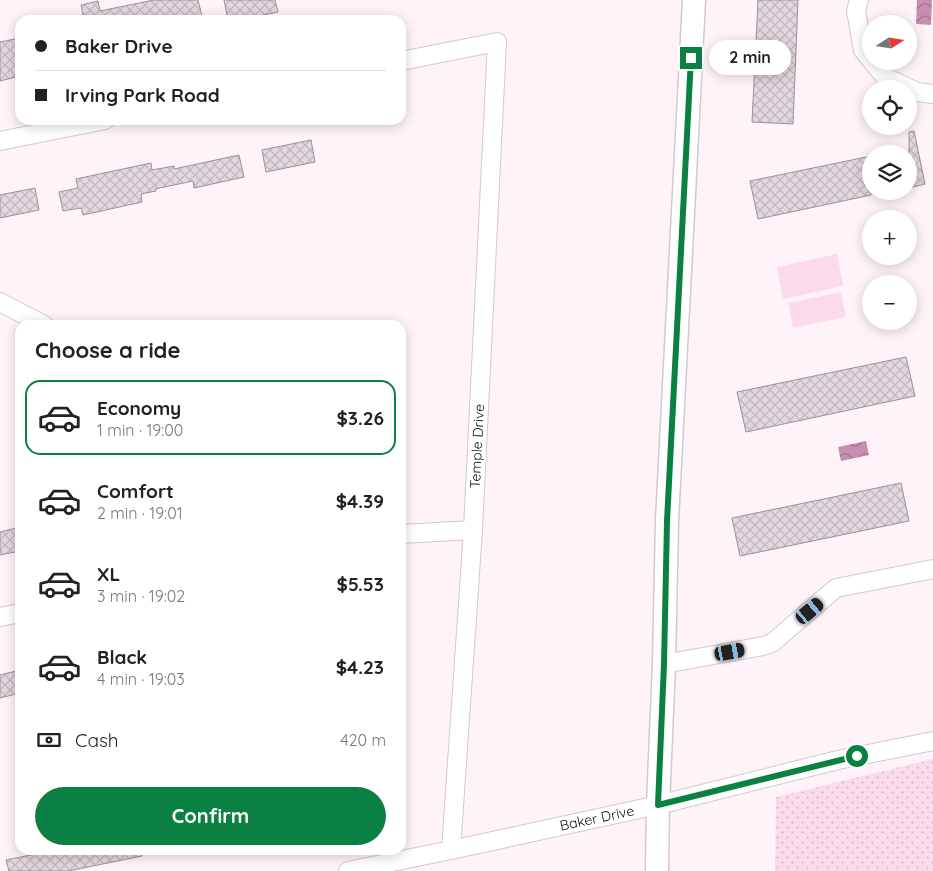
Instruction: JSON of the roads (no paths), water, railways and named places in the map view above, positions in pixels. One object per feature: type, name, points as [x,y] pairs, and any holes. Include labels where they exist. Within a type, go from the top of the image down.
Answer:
[{"type":"main road","points":[[657,871],[667,521],[694,0]]},
{"type":"street","points":[[859,0],[856,12],[862,45]]},
{"type":"street","name":"Temple Drive","points":[[406,60],[496,42],[473,530],[451,850]]},
{"type":"street","points":[[879,70],[885,77],[917,92],[933,94]]},
{"type":"street","points":[[0,141],[80,125]]},
{"type":"street","points":[[0,302],[34,320]]},
{"type":"street","points":[[406,534],[473,530]]},
{"type":"street","points":[[664,664],[772,643],[836,588],[933,569]]},
{"type":"street","points":[[0,617],[15,614]]},
{"type":"street","name":"Baker Drive","points":[[348,871],[658,805],[838,760],[933,741]]},
{"type":"water","points":[[917,0],[932,0],[931,25],[918,24],[918,15],[916,15]]},
{"type":"water","points":[[866,441],[869,455],[841,461],[838,447]]}]
